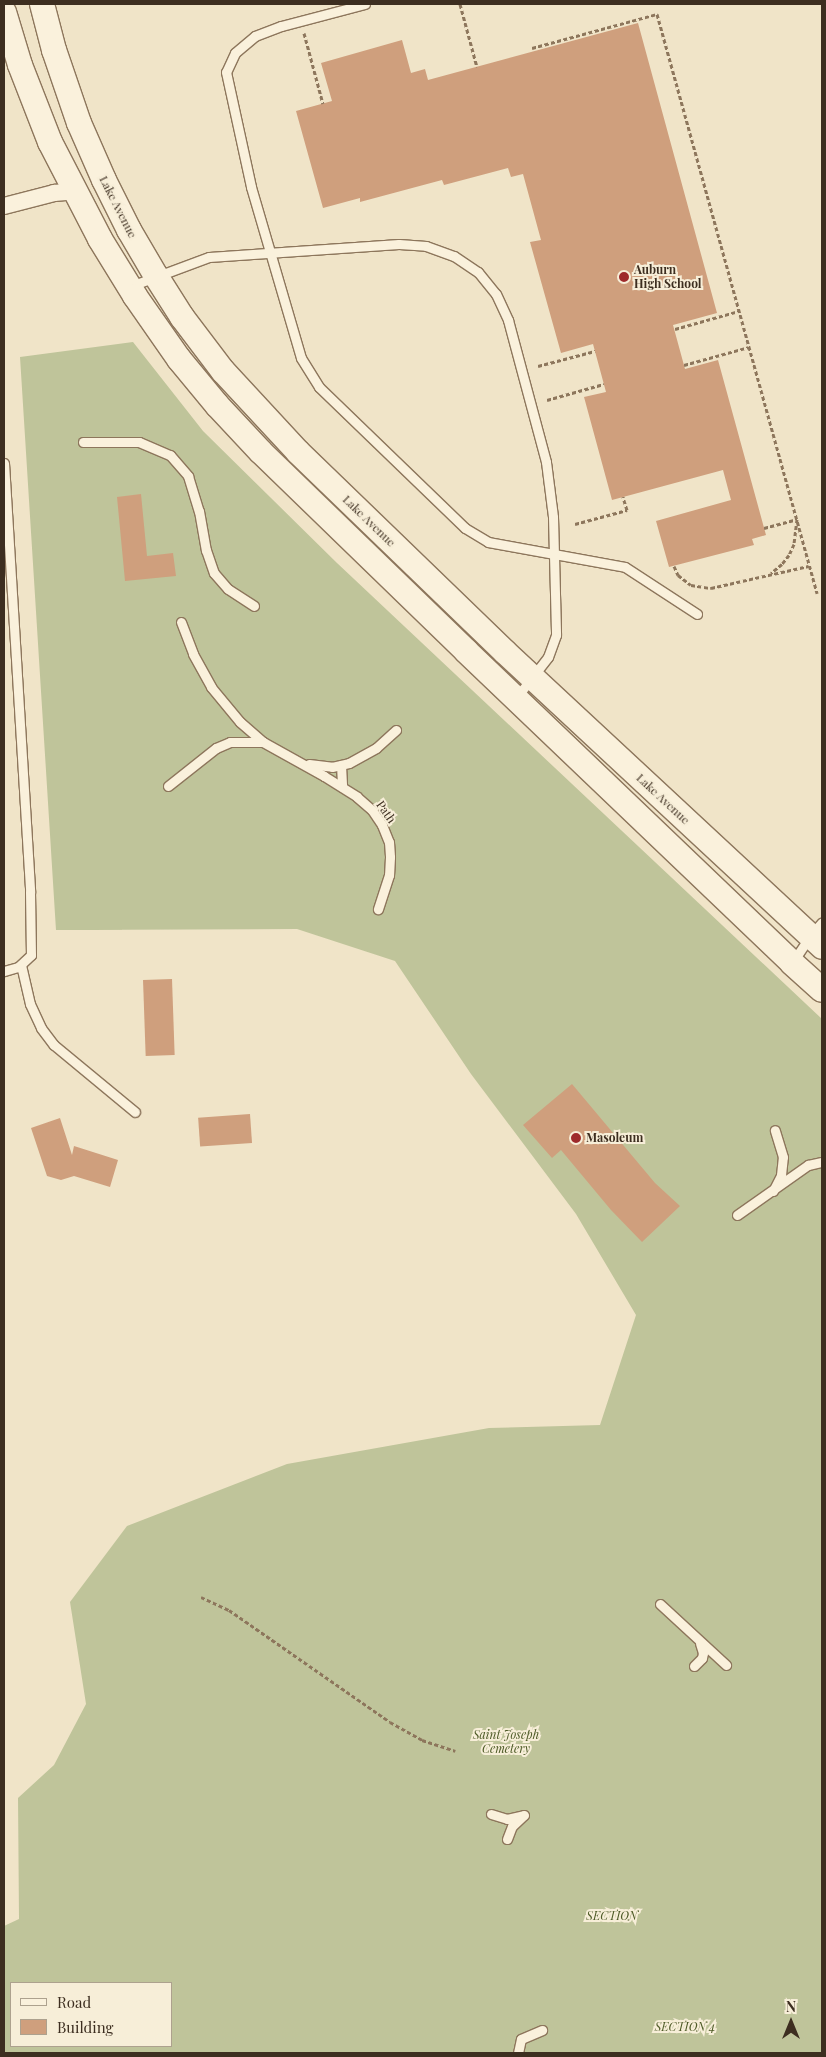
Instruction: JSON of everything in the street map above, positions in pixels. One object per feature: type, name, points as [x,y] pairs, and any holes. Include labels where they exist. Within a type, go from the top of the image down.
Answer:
[{"type":"main road","name":"Lake Avenue","points":[[42,4],[54,50],[79,123],[129,230],[156,276],[203,346],[247,398],[298,452],[532,677],[818,935]]},
{"type":"main road","name":"Lake Avenue","points":[[4,12],[20,65],[47,133],[75,191],[129,287],[179,359],[216,405],[261,452],[822,990]]},
{"type":"street","points":[[4,206],[54,193],[75,191]]},
{"type":"lane","points":[[365,4],[300,21],[255,36],[235,52],[226,72],[251,187],[301,358],[319,387],[465,528],[488,542],[625,567],[697,614]]},
{"type":"lane","points":[[129,287],[208,256],[399,244],[426,246],[454,256],[478,272],[496,294],[508,320],[546,462],[553,518],[556,634],[548,657],[516,698]]},
{"type":"lane","points":[[83,442],[139,442],[170,455],[188,476],[199,511],[206,550],[214,573],[228,589],[254,606]]},
{"type":"lane","points":[[4,463],[30,892],[31,955],[21,965],[4,971]]},
{"type":"lane","name":"Path","points":[[181,622],[192,654],[211,687],[240,722],[263,742],[342,787],[372,810],[382,825],[389,842],[389,874],[378,909]]},
{"type":"lane","name":"Path","points":[[299,762],[325,766],[341,765],[369,753],[396,730]]},
{"type":"lane","name":"Path","points":[[168,786],[216,748],[230,742],[263,742]]},
{"type":"lane","points":[[341,765],[342,787]]},
{"type":"lane","points":[[792,963],[818,935]]},
{"type":"lane","points":[[21,965],[30,1004],[41,1028],[54,1045],[135,1112]]},
{"type":"lane","points":[[773,1192],[781,1175],[783,1157],[775,1130]]},
{"type":"lane","points":[[737,1215],[773,1192],[808,1165],[821,1162]]},
{"type":"lane","points":[[660,1604],[726,1665]]},
{"type":"lane","points":[[694,1666],[702,1658],[703,1653],[700,1642]]},
{"type":"lane","points":[[491,1814],[506,1819],[524,1815],[512,1826],[507,1839]]},
{"type":"lane","points":[[518,2053],[521,2038],[542,2030]]},
{"type":"path","points":[[460,4],[477,67]]},
{"type":"path","points":[[532,48],[657,14],[817,593]]},
{"type":"path","points":[[300,21],[323,104]]},
{"type":"path","points":[[674,329],[739,311]]},
{"type":"path","points":[[684,365],[749,347]]},
{"type":"path","points":[[538,366],[595,351]]},
{"type":"path","points":[[547,400],[604,384]]},
{"type":"path","points":[[575,524],[627,510],[623,497]]},
{"type":"path","points":[[764,528],[796,519]]},
{"type":"path","points":[[768,575],[782,564],[789,555],[794,544],[796,519]]},
{"type":"path","points":[[674,566],[684,581],[700,588],[711,588],[809,566]]},
{"type":"path","points":[[200,1597],[229,1610],[390,1722],[422,1740],[455,1751]]},
{"type":"green space","name":"Saint Joseph Cemetery","points":[[133,342],[203,431],[337,563],[822,1019],[822,2053],[4,2053],[4,1926],[19,1919],[18,1798],[54,1765],[86,1704],[70,1602],[127,1526],[287,1464],[489,1428],[600,1425],[636,1315],[576,1214],[471,1074],[395,961],[297,929],[56,930],[20,357]]},
{"type":"building","name":"Auburn High School","points":[[638,23],[717,313],[673,325],[685,369],[718,360],[766,535],[752,539],[754,545],[669,567],[656,521],[731,500],[723,470],[612,500],[584,397],[606,392],[593,344],[561,353],[530,242],[541,240],[523,174],[511,177],[508,168],[444,185],[442,180],[360,202],[360,198],[323,208],[296,111],[332,101],[321,63],[402,40],[411,73],[425,69],[428,80]]},
{"type":"building","points":[[141,494],[147,556],[173,553],[176,576],[125,581],[117,497]]},
{"type":"building","points":[[172,979],[175,1055],[146,1056],[143,980]]},
{"type":"building","name":"Masoleum","points":[[572,1084],[655,1183],[680,1206],[642,1242],[611,1210],[561,1150],[552,1158],[523,1125]]},
{"type":"building","points":[[250,1114],[252,1143],[200,1147],[198,1118]]},
{"type":"building","points":[[60,1118],[72,1155],[74,1146],[118,1160],[110,1187],[74,1176],[61,1180],[47,1176],[31,1128]]},
{"type":"place","name":"Auburn High School","points":[[624,277]]},
{"type":"place","name":"Masoleum","points":[[576,1138]]},
{"type":"park label","name":"SECTION","points":[[612,1916]]},
{"type":"park label","name":"SECTION 4","points":[[685,2027]]}]
